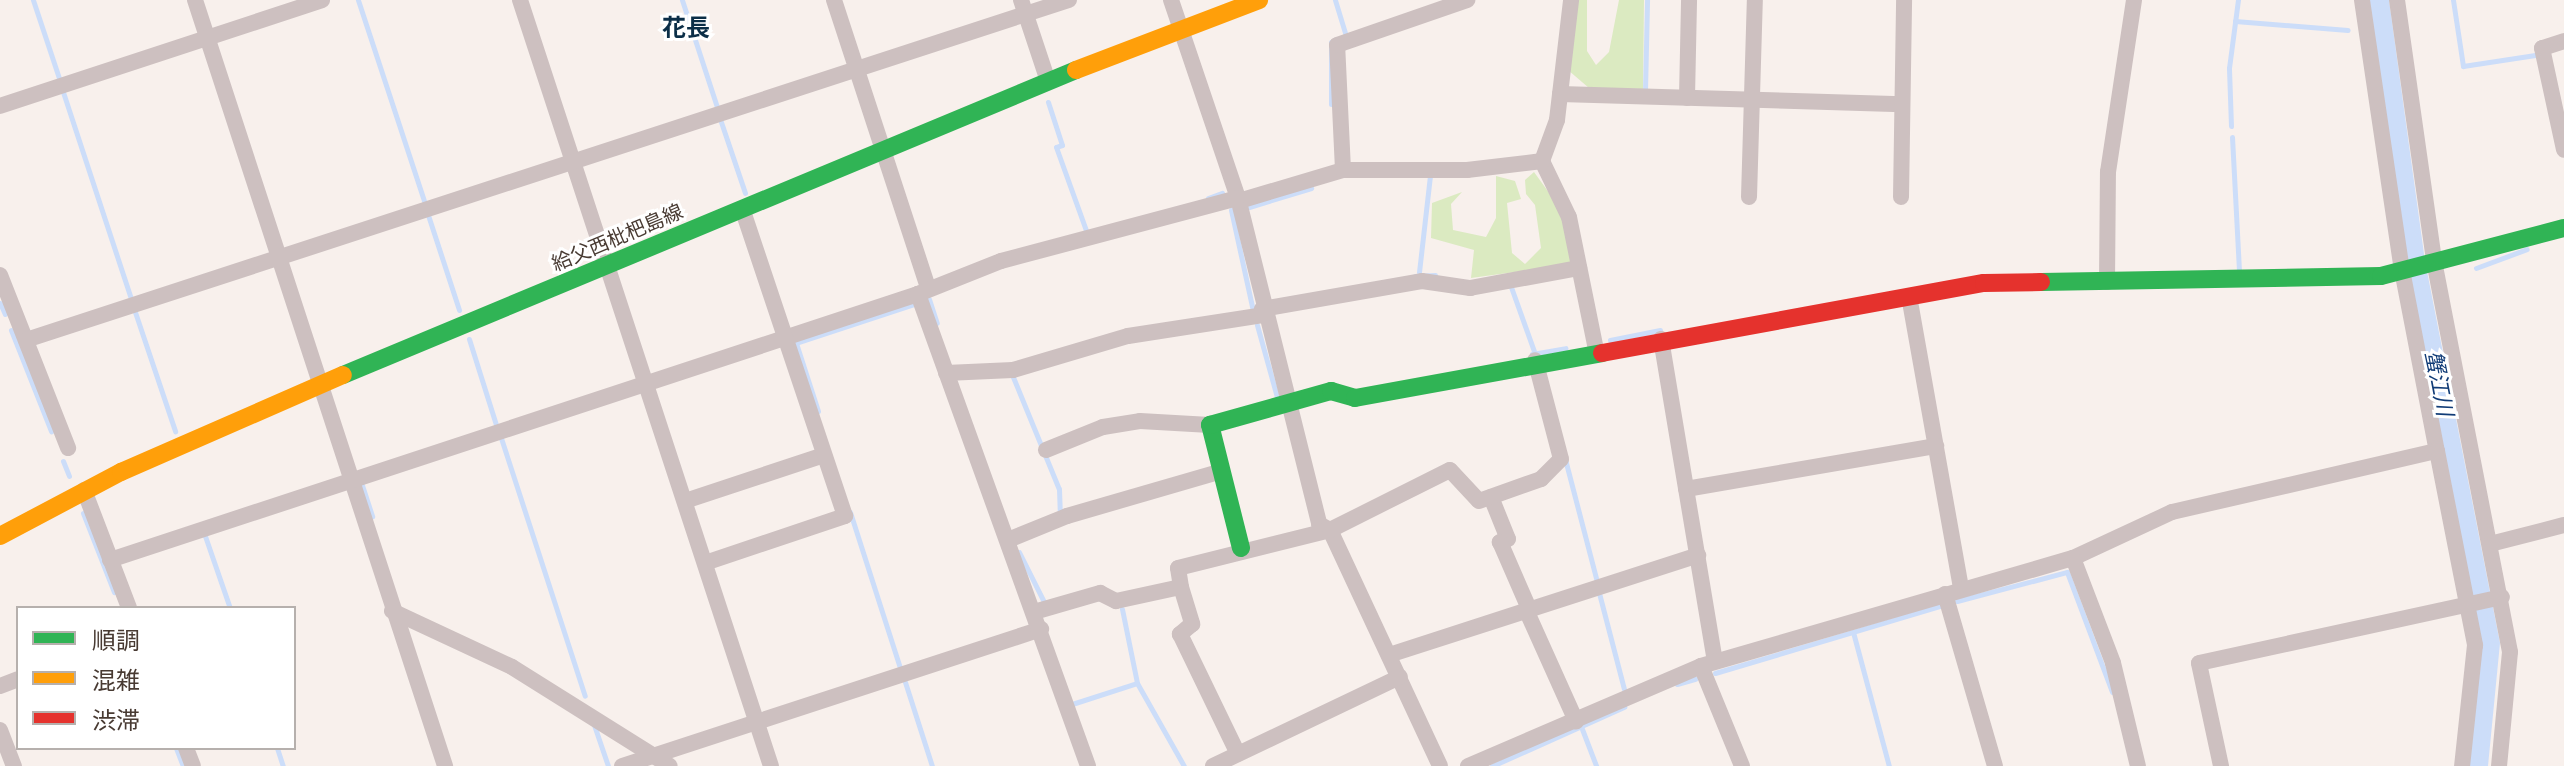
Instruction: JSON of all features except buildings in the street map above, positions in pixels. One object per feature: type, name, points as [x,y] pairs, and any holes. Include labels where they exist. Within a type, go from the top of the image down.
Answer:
[{"type":"street","points":[[195,0],[445,766]]},
{"type":"street","points":[[0,106],[322,0]]},
{"type":"street","points":[[520,0],[771,766]]},
{"type":"street","points":[[834,0],[883,151],[946,373],[1088,766]]},
{"type":"street","points":[[26,340],[857,69],[1024,7],[1069,0]]},
{"type":"street","points":[[1171,0],[1238,200],[1263,312],[1319,524],[1330,530],[1440,766]]},
{"type":"street","name":"給父西枇杷島線","points":[[0,536],[84,490],[319,385],[1048,81],[1180,27],[1259,0]]},
{"type":"street","points":[[1343,170],[1337,45],[1467,0]]},
{"type":"street","points":[[1571,0],[1560,94],[1542,161],[1566,208],[1596,350]]},
{"type":"street","points":[[1687,98],[1689,0]]},
{"type":"street","points":[[1749,197],[1755,0]]},
{"type":"street","points":[[1901,197],[1904,0]]},
{"type":"street","points":[[2107,282],[2108,172],[2134,0]]},
{"type":"street","points":[[2362,0],[2402,270],[2470,604],[2474,689],[2462,766]]},
{"type":"street","points":[[2397,0],[2435,266],[2499,598],[2510,698],[2499,766]]},
{"type":"street","points":[[1024,7],[1048,81]]},
{"type":"street","points":[[2564,41],[2542,48],[2564,150]]},
{"type":"street","points":[[1560,94],[1902,104]]},
{"type":"street","points":[[110,560],[786,338],[1003,261],[1343,170],[1467,170],[1542,161]]},
{"type":"street","points":[[705,563],[845,516],[742,209]]},
{"type":"street","points":[[1046,450],[1103,427],[1140,421],[1210,425],[1331,391],[1355,398],[1535,360],[1984,283],[2381,276],[2435,266],[2564,228]]},
{"type":"street","points":[[946,373],[1013,370],[1128,336],[1422,281],[1470,288],[1579,268]]},
{"type":"street","points":[[0,275],[68,448]]},
{"type":"street","points":[[1909,296],[1936,446],[1953,591],[1995,766]]},
{"type":"street","points":[[1661,339],[1698,555],[1708,664],[1742,766]]},
{"type":"street","points":[[1238,754],[1180,634],[1192,624],[1178,568],[1241,548],[1330,530],[1450,470],[1479,501],[1541,479],[1561,459],[1535,360]]},
{"type":"street","points":[[1210,425],[1241,548]]},
{"type":"street","points":[[1686,489],[1936,446]]},
{"type":"street","points":[[1468,766],[1708,664],[2073,558],[2172,512],[2437,451]]},
{"type":"street","points":[[685,501],[824,455]]},
{"type":"street","points":[[1008,540],[1067,516],[1222,471]]},
{"type":"street","points":[[84,490],[128,606]]},
{"type":"street","points":[[1491,497],[1508,539],[1500,542],[1576,721]]},
{"type":"street","points":[[2490,544],[2564,525]]},
{"type":"street","points":[[1389,655],[1698,555]]},
{"type":"street","points":[[2073,558],[2113,663],[2138,766]]},
{"type":"street","points":[[1034,612],[1100,593],[1116,601],[1181,587]]},
{"type":"street","points":[[2221,766],[2199,663],[2499,598]]},
{"type":"street","points":[[392,611],[512,667],[670,766]]},
{"type":"street","points":[[622,766],[1041,629]]},
{"type":"street","points":[[1213,766],[1400,677]]},
{"type":"street","points":[[0,730],[14,766]]},
{"type":"green space","points":[[1575,0],[1587,0],[1587,51],[1596,65],[1609,52],[1619,0],[1644,0],[1643,89],[1589,88],[1568,70]]},
{"type":"green space","points":[[1534,172],[1560,208],[1572,264],[1471,278],[1474,250],[1431,238],[1432,203],[1462,192],[1451,204],[1453,230],[1486,237],[1496,218],[1496,176],[1515,181],[1521,199],[1507,203],[1512,253],[1525,264],[1541,248],[1535,205],[1526,194],[1525,180]]},
{"type":"water","name":"蟹江川","points":[[2369,0],[2389,0],[2425,261],[2500,643],[2488,766],[2468,766],[2481,645],[2408,277]]},
{"type":"waterway","points":[[33,0],[59,78]]},
{"type":"waterway","points":[[358,0],[425,204]]},
{"type":"waterway","points":[[682,0],[718,110]]},
{"type":"waterway","points":[[1335,0],[1346,35]]},
{"type":"waterway","points":[[1645,91],[1647,0]]},
{"type":"waterway","points":[[2231,126],[2229,68],[2238,0]]},
{"type":"waterway","points":[[2453,0],[2463,66],[2535,55]]},
{"type":"waterway","points":[[2235,21],[2348,30]]},
{"type":"waterway","points":[[1331,42],[1331,104]]},
{"type":"waterway","points":[[63,92],[131,299]]},
{"type":"waterway","points":[[1048,102],[1062,145],[1056,147],[1087,233]]},
{"type":"waterway","points":[[720,119],[745,193]]},
{"type":"waterway","points":[[2232,137],[2239,271]]},
{"type":"waterway","points":[[1419,272],[1430,175]]},
{"type":"waterway","points":[[1249,207],[1311,188]]},
{"type":"waterway","points":[[1208,198],[1222,193]]},
{"type":"waterway","points":[[1231,210],[1253,311]]},
{"type":"waterway","points":[[428,215],[459,310]]},
{"type":"waterway","points":[[2476,268],[2527,249]]},
{"type":"waterway","points":[[1415,276],[1435,275]]},
{"type":"waterway","points":[[1511,287],[1535,354]]},
{"type":"waterway","points":[[929,299],[937,323]]},
{"type":"waterway","points":[[0,303],[5,314]]},
{"type":"waterway","points":[[818,411],[796,343],[914,304]]},
{"type":"waterway","points":[[135,312],[175,431]]},
{"type":"waterway","points":[[1257,325],[1277,397]]},
{"type":"waterway","points":[[11,330],[51,431]]},
{"type":"waterway","points":[[1610,340],[1660,330]]},
{"type":"waterway","points":[[469,339],[497,428]]},
{"type":"waterway","points":[[1532,354],[1565,348]]},
{"type":"waterway","points":[[1013,377],[1059,489],[1060,513]]},
{"type":"waterway","points":[[501,438],[585,696]]},
{"type":"waterway","points":[[1565,459],[1597,582]]},
{"type":"waterway","points":[[63,461],[69,476]]},
{"type":"waterway","points":[[362,485],[372,516]]},
{"type":"waterway","points":[[850,512],[900,668]]},
{"type":"waterway","points":[[83,513],[114,592]]},
{"type":"waterway","points":[[205,536],[229,606]]},
{"type":"waterway","points":[[1019,552],[1044,602]]},
{"type":"waterway","points":[[1957,601],[2067,572],[2112,692]]},
{"type":"waterway","points":[[1599,593],[1624,689]]},
{"type":"waterway","points":[[1715,673],[1940,606]]},
{"type":"waterway","points":[[1122,609],[1137,683],[1184,766]]},
{"type":"waterway","points":[[1853,632],[1889,766]]},
{"type":"waterway","points":[[1677,684],[1695,679]]},
{"type":"waterway","points":[[905,682],[932,766]]},
{"type":"waterway","points":[[1072,704],[1137,683]]},
{"type":"waterway","points":[[1492,766],[1624,707]]},
{"type":"waterway","points":[[594,725],[608,766]]},
{"type":"waterway","points":[[1582,729],[1596,766]]},
{"type":"waterway","points":[[177,750],[183,766]]},
{"type":"waterway","points":[[278,750],[283,766]]},
{"type":"traffic: fast","points":[[343,375],[1076,70]]},
{"type":"traffic: fast","points":[[2041,282],[2381,276],[2564,228]]},
{"type":"traffic: fast","points":[[1241,548],[1210,425],[1331,391],[1355,398],[1602,353]]},
{"type":"traffic: slow","points":[[1076,70],[1259,0]]},
{"type":"traffic: slow","points":[[0,536],[121,472],[343,375]]},
{"type":"traffic: jam","points":[[1602,353],[1984,283],[2041,282]]},
{"type":"district","name":"花長","points":[[686,27]]}]
